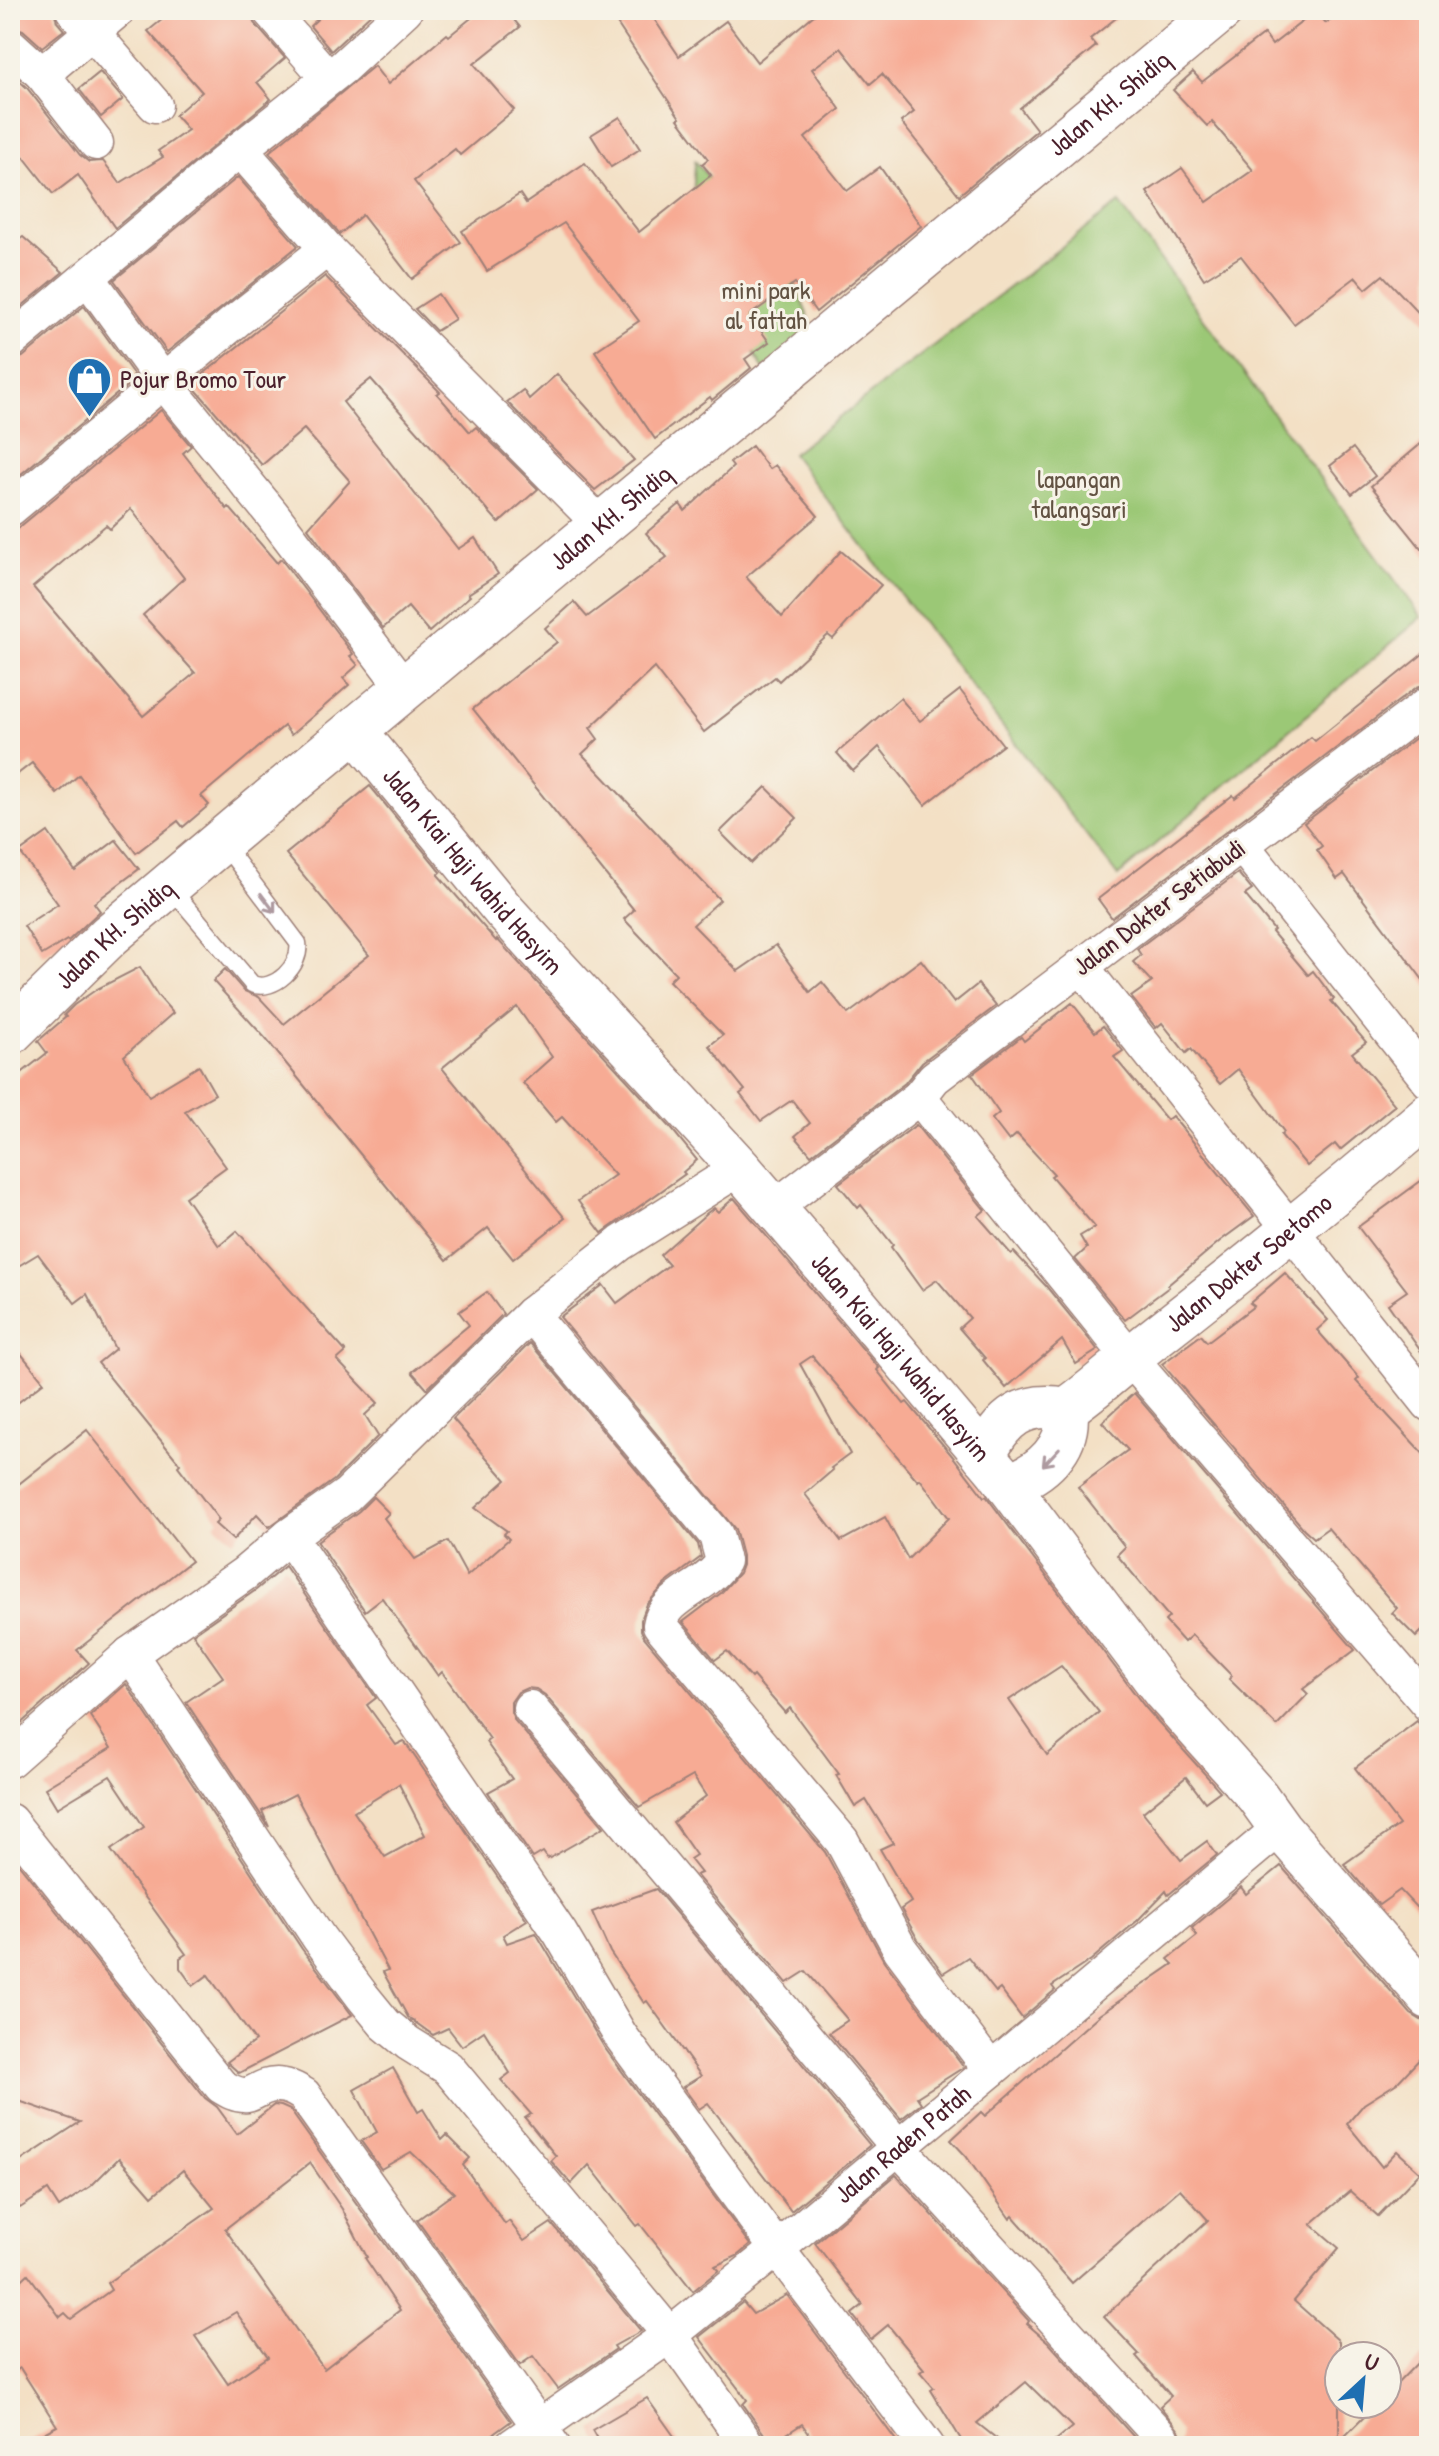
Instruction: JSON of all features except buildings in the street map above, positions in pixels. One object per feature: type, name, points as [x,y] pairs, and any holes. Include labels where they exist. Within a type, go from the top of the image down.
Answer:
[{"type":"main road","name":"Jalan KH. Shidiq","points":[[10,1033],[110,935],[221,841],[1221,10]]},
{"type":"street","points":[[42,74],[82,21],[118,10]]},
{"type":"street","points":[[269,10],[328,78]]},
{"type":"street","points":[[10,342],[328,78],[405,10]]},
{"type":"street","points":[[82,21],[155,105]]},
{"type":"street","points":[[10,45],[42,74],[96,143]]},
{"type":"street","points":[[240,149],[327,249],[602,526]]},
{"type":"street","points":[[10,509],[327,249]]},
{"type":"street","points":[[88,278],[163,381],[272,514],[404,688]]},
{"type":"street","name":"Jalan Dokter Setiabudi","points":[[774,1208],[928,1109],[934,1078],[1241,844],[1424,717]]},
{"type":"street","name":"Jalan Kiai Haji Wahid Hasyim","points":[[355,730],[504,911],[774,1208],[995,1470],[1164,1692],[1429,1998]]},
{"type":"street","points":[[1241,844],[1429,1081]]},
{"type":"street","points":[[1081,966],[1429,1404]]},
{"type":"street","points":[[928,1109],[1129,1357],[1429,1705]]},
{"type":"street","name":"Jalan Dokter Soetomo","points":[[1066,1409],[1096,1389],[1129,1357],[1291,1230],[1429,1114]]},
{"type":"street","points":[[10,1760],[130,1654],[244,1574],[289,1536],[347,1495],[531,1314],[621,1243],[740,1168]]},
{"type":"street","points":[[531,1314],[716,1535],[723,1561],[717,1572],[666,1609],[660,1625],[842,1841],[900,1949],[991,2070]]},
{"type":"street","points":[[1051,1406],[1066,1409],[1068,1420],[1064,1441],[1056,1453],[1024,1480],[995,1470],[998,1430],[1011,1417],[1033,1408],[1051,1406]]},
{"type":"street","points":[[289,1536],[560,1933],[620,2035],[927,2446]]},
{"type":"street","points":[[130,1654],[319,1938],[363,1997],[385,2024],[408,2043],[448,2068],[670,2335],[748,2446]]},
{"type":"street","points":[[530,1708],[898,2147],[1161,2437]]},
{"type":"street","points":[[10,1821],[221,2086],[233,2093],[249,2095],[264,2087],[278,2085],[294,2088],[304,2095],[535,2440]]},
{"type":"street","name":"Jalan Raden Patah","points":[[535,2440],[777,2249],[1280,1828]]},
{"type":"lane","points":[[168,886],[252,984],[270,986],[288,971],[297,962],[300,953],[298,943],[221,841]]},
{"type":"green space","name":"mini park al fattah","points":[[695,161],[795,284],[813,329],[764,370],[691,246]]},
{"type":"green space","name":"lapangan talangsari","points":[[1119,203],[1422,617],[1118,876],[792,454]]},
{"type":"place","name":"Pojur Bromo Tour","points":[[89,418]]}]
